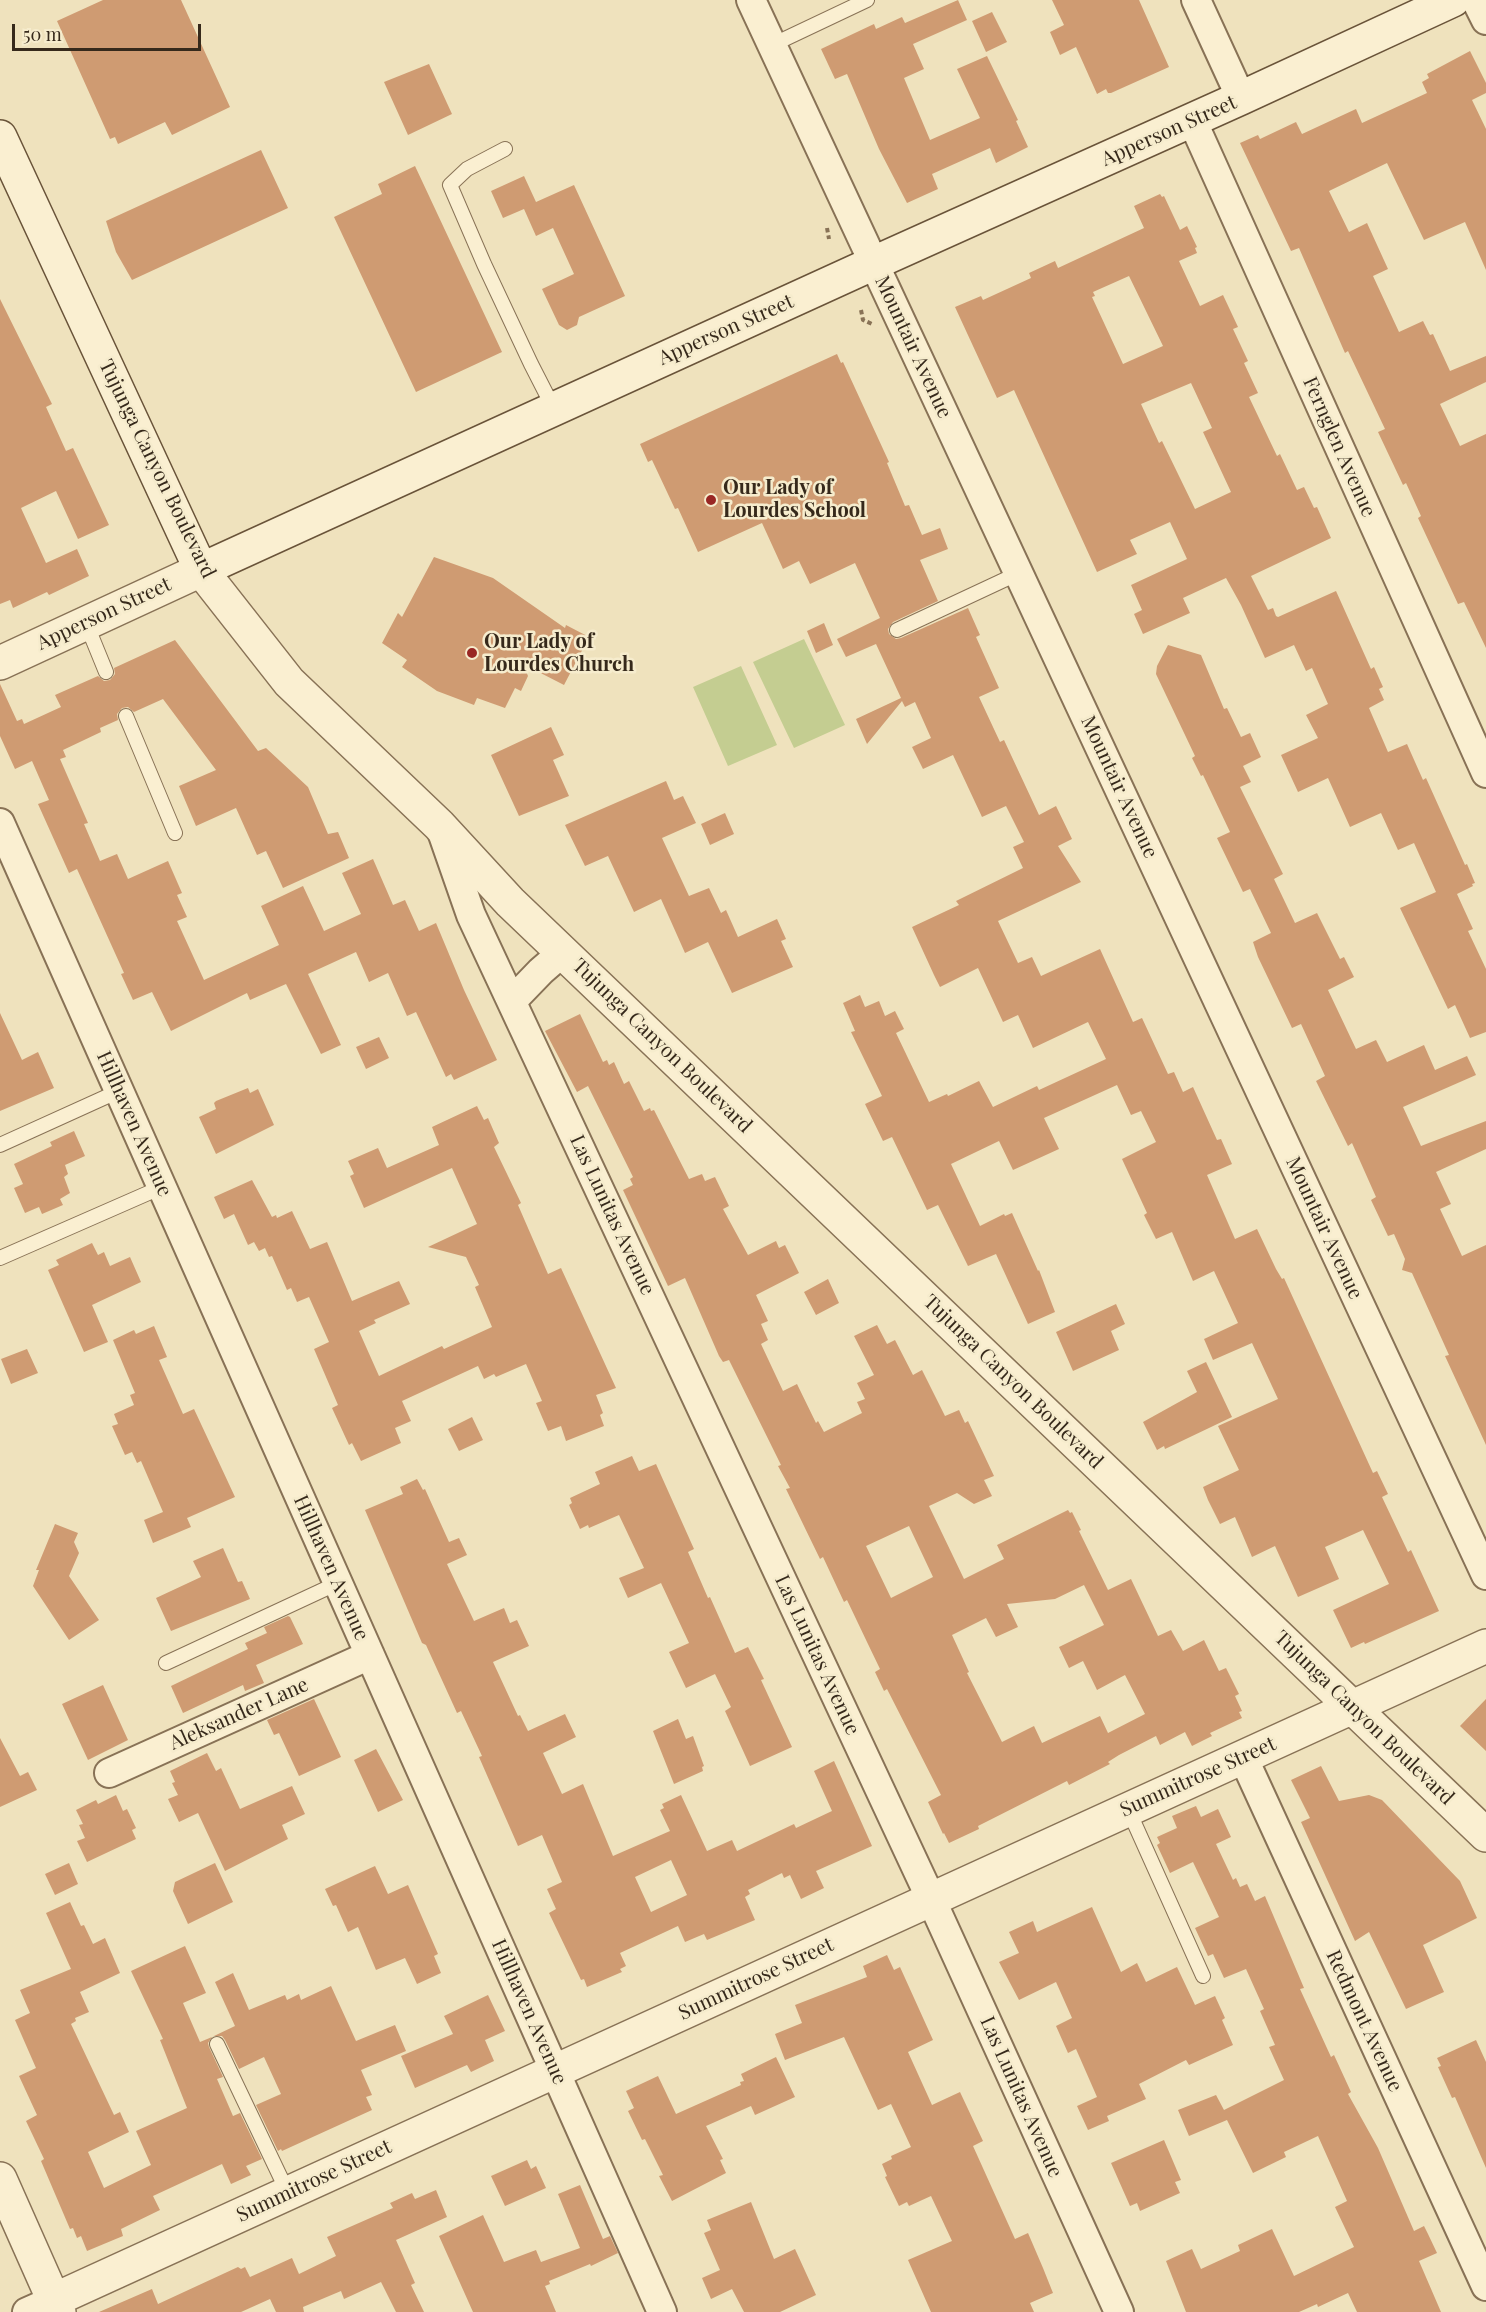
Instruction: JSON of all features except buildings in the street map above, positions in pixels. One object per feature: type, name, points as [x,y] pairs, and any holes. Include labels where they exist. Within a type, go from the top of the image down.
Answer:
[{"type":"street","name":"Mountair Avenue","points":[[751,0],[1486,1575]]},
{"type":"street","points":[[1196,0],[1241,98]]},
{"type":"street","name":"Apperson Street","points":[[0,663],[554,408],[1453,0]]},
{"type":"street","points":[[1476,0],[1486,20]]},
{"type":"street","name":"Fernglen Avenue","points":[[1192,120],[1486,773]]},
{"type":"street","name":"Tujunga Canyon Boulevard","points":[[0,137],[201,570],[289,682],[439,825],[510,902],[1486,1835]]},
{"type":"street","name":"Hillhaven Avenue","points":[[0,823],[662,2312]]},
{"type":"street","name":"Las Lunitas Avenue","points":[[439,825],[471,915],[513,1000],[931,1899],[1119,2312]]},
{"type":"street","points":[[513,1000],[541,971],[564,952]]},
{"type":"street","name":"Summitrose Street","points":[[47,2308],[288,2193],[1486,1646]]},
{"type":"street","name":"Aleksander Lane","points":[[109,1773],[370,1655]]},
{"type":"street","name":"Redmont Avenue","points":[[1243,1757],[1486,2286]]},
{"type":"street","points":[[0,2179],[47,2308]]},
{"type":"lane","points":[[772,45],[867,0]]},
{"type":"lane","points":[[505,149],[467,169],[450,185],[484,264],[554,408]]},
{"type":"lane","points":[[897,630],[1018,573]]},
{"type":"lane","points":[[86,623],[106,672]]},
{"type":"lane","points":[[126,716],[175,833]]},
{"type":"lane","points":[[0,1145],[119,1091]]},
{"type":"lane","points":[[0,1258],[162,1187]]},
{"type":"lane","points":[[166,1663],[338,1583]]},
{"type":"lane","points":[[1128,1809],[1203,1976]]},
{"type":"lane","points":[[217,2044],[288,2193]]},
{"type":"path","points":[[861,310],[863,320]]},
{"type":"green space","points":[[804,639],[845,725],[794,748],[753,662]]},
{"type":"green space","points":[[741,666],[777,745],[728,766],[693,687]]},
{"type":"place","name":"Our Lady of Lourdes School","points":[[711,500]]},
{"type":"place","name":"Our Lady of Lourdes Church","points":[[472,653]]}]
